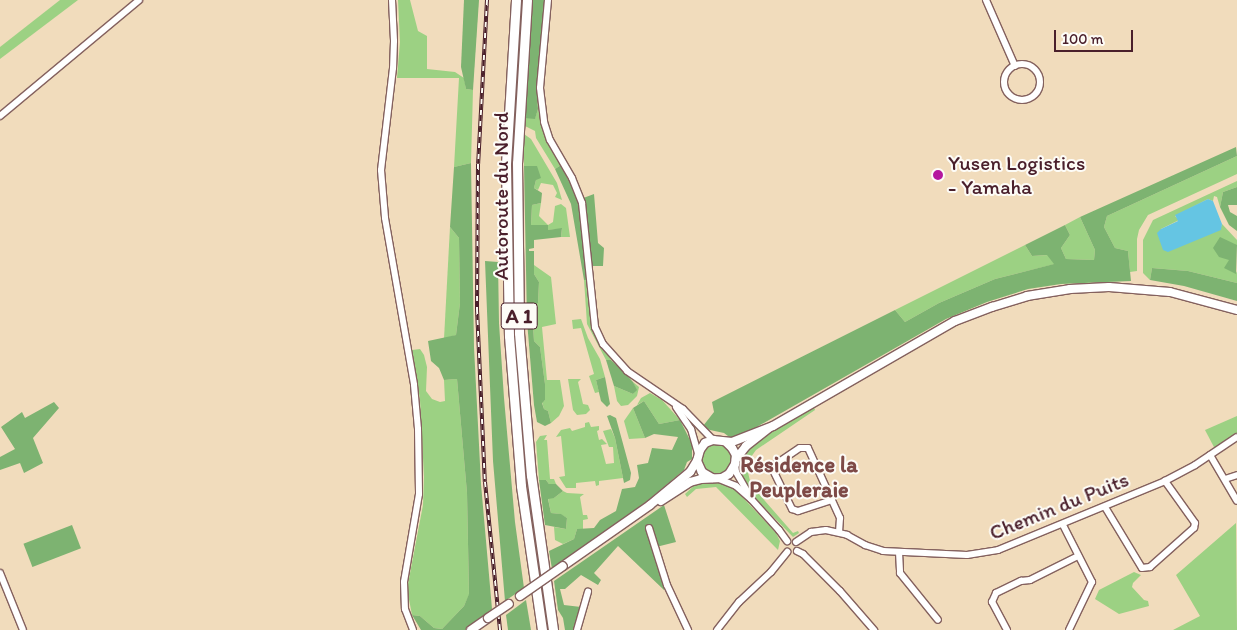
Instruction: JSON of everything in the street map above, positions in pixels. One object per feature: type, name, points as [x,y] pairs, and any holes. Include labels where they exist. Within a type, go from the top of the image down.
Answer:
[{"type":"highway","name":"Autoroute du Nord","points":[[516,0],[506,165],[509,336],[521,486],[542,630]]},
{"type":"highway","name":"Autoroute du Nord","points":[[527,0],[517,163],[519,333],[531,475],[553,630]]},
{"type":"main road","points":[[650,505],[660,501],[690,482],[729,474],[746,446],[773,426],[955,321],[1027,296],[1070,289],[1139,288],[1200,299],[1237,310]]},
{"type":"main road","points":[[471,630],[650,505],[690,472],[702,446],[713,440],[726,442],[740,439],[773,426]]},
{"type":"main road","points":[[726,442],[734,451],[736,462]]},
{"type":"main road","points":[[698,457],[702,472],[715,478]]},
{"type":"street","points":[[0,116],[139,0]]},
{"type":"street","points":[[392,0],[393,68],[381,170],[385,218],[414,385],[418,429],[419,494],[404,582],[405,609],[414,628]]},
{"type":"street","points":[[548,0],[540,88],[544,122],[550,140],[572,178],[582,203],[595,327],[603,344],[628,371],[690,415],[713,440]]},
{"type":"street","points":[[986,0],[1016,66]]},
{"type":"street","points":[[1016,66],[1031,66],[1038,73],[1040,85],[1035,95],[1030,98],[1018,99],[1006,89],[1006,75],[1016,66]]},
{"type":"street","points":[[674,404],[690,429],[698,457]]},
{"type":"street","name":"Chemin du Puits","points":[[796,542],[811,532],[826,530],[839,532],[870,548],[899,552],[981,554],[1014,545],[1166,481],[1237,437]]},
{"type":"street","points":[[832,500],[798,511],[792,510],[773,470],[773,466],[800,448],[808,448],[832,500],[841,522],[839,532]]},
{"type":"street","points":[[1210,455],[1237,500]]},
{"type":"street","points":[[736,462],[736,472],[751,499],[787,541],[796,542],[797,550],[840,591],[874,630]]},
{"type":"street","points":[[1225,479],[1237,475]]},
{"type":"street","points":[[715,478],[727,481],[751,499]]},
{"type":"street","points":[[1105,507],[1142,568],[1150,566],[1194,528],[1195,522],[1166,481]]},
{"type":"street","points":[[1063,525],[1092,582],[1069,630]]},
{"type":"street","points":[[649,528],[667,585],[688,630]]},
{"type":"street","points":[[787,541],[784,548],[787,552]]},
{"type":"street","points":[[787,552],[792,553],[797,550]]},
{"type":"street","points":[[717,630],[739,602],[771,572],[787,552]]},
{"type":"street","points":[[899,552],[900,574],[938,620]]},
{"type":"street","points":[[1007,630],[992,602],[996,593],[1021,581],[1030,580],[1078,556]]},
{"type":"street","points":[[0,573],[23,630]]},
{"type":"street","points":[[577,630],[588,592]]},
{"type":"green space","points":[[60,0],[78,0],[0,59],[0,47]]},
{"type":"green space","points":[[398,0],[410,0],[418,31],[427,36],[427,69],[455,72],[464,78],[466,89],[473,90],[471,163],[454,167],[459,78],[397,78],[400,42]]},
{"type":"green space","points":[[464,0],[479,0],[473,90],[466,89],[461,67]]},
{"type":"green space","points":[[533,0],[546,0],[537,91],[538,109],[535,119],[525,118]]},
{"type":"green space","points":[[538,109],[546,138],[561,165],[555,169],[536,138],[535,131],[525,126],[525,118],[535,118]]},
{"type":"green space","points":[[524,134],[531,139],[557,183],[562,200],[555,197],[557,193],[553,185],[541,183],[538,190],[534,188],[536,180],[524,166]]},
{"type":"green space","points":[[1236,147],[1237,156],[1107,216],[1104,227],[1115,248],[1128,251],[1131,281],[1061,284],[1028,289],[987,302],[946,319],[739,437],[732,439],[724,433],[710,430],[703,426],[714,412],[712,402],[895,310],[905,322],[939,303],[995,279],[1054,264],[1047,255],[1032,256],[1025,245],[1065,225],[1070,235],[1061,248],[1066,259],[1094,260],[1095,250],[1080,217]]},
{"type":"green space","points":[[1237,156],[1237,174],[1148,215],[1139,230],[1137,239],[1137,271],[1130,272],[1128,251],[1115,248],[1104,227],[1107,216]]},
{"type":"green space","points":[[471,163],[474,347],[481,484],[492,609],[465,630],[421,630],[412,615],[420,616],[434,628],[442,629],[464,606],[469,594],[467,493],[457,379],[444,380],[439,368],[431,361],[428,341],[456,335],[460,303],[459,238],[450,227],[454,167]]},
{"type":"green space","points":[[561,165],[578,200],[594,194],[598,243],[604,248],[603,266],[586,266],[586,280],[584,280],[571,204],[555,169]]},
{"type":"green space","points":[[524,166],[537,166],[541,178],[536,180],[534,188],[542,193],[541,203],[532,205],[531,225],[548,225],[548,230],[562,228],[561,237],[534,240],[534,248],[529,249],[529,251],[534,251],[534,274],[539,282],[538,303],[532,310],[534,341],[540,347],[545,384],[545,400],[542,403],[544,409],[548,411],[551,423],[545,426],[537,422],[534,405],[527,321]]},
{"type":"green space","points":[[1237,181],[1237,187],[1223,192],[1220,207],[1217,197],[1214,196],[1213,201],[1208,199],[1175,216],[1179,220],[1161,229],[1220,230],[1222,224],[1237,240],[1237,245],[1230,260],[1237,273],[1237,283],[1188,271],[1152,268],[1150,280],[1143,273],[1143,240],[1153,220]]},
{"type":"green space","points":[[1237,187],[1237,205],[1228,205],[1230,212],[1237,216],[1237,231],[1229,225],[1220,207],[1223,192]]},
{"type":"green space","points":[[541,203],[539,216],[548,225],[553,222],[555,206],[561,204],[566,208],[570,237],[561,237],[562,229],[548,230],[531,225],[532,205]]},
{"type":"green space","points":[[1080,217],[1095,250],[1094,260],[1066,259],[1061,248],[1070,235],[1065,225]]},
{"type":"green space","points":[[450,227],[459,238],[460,303],[456,335],[444,339]]},
{"type":"green space","points":[[1220,237],[1237,245],[1236,274],[1224,268],[1229,260],[1219,257],[1213,248]]},
{"type":"green space","points":[[1025,245],[1032,256],[1048,255],[1055,264],[995,279],[939,303],[905,322],[895,310]]},
{"type":"green space","points":[[485,261],[498,262],[499,323],[504,398],[515,522],[524,588],[505,601],[493,461]]},
{"type":"green space","points":[[534,265],[551,277],[556,324],[542,327],[547,380],[560,380],[564,406],[559,416],[551,423],[548,411],[544,409],[542,402],[545,400],[545,384],[540,347],[534,341],[532,310],[538,303],[539,282],[534,274]]},
{"type":"green space","points":[[1152,268],[1188,271],[1237,283],[1237,301],[1184,286],[1150,280]]},
{"type":"green space","points":[[584,280],[586,280],[593,329],[611,360],[606,360],[587,324]]},
{"type":"green space","points":[[581,319],[588,338],[600,359],[605,377],[596,380],[599,392],[595,393],[589,376],[594,374],[581,328],[573,329],[572,320]]},
{"type":"green space","points":[[420,349],[424,355],[427,367],[426,391],[432,399],[440,402],[445,401],[444,380],[457,379],[467,493],[469,595],[464,606],[442,629],[434,628],[420,616],[412,615],[407,589],[423,505],[424,477],[420,400],[412,350]]},
{"type":"green space","points":[[606,360],[611,360],[633,382],[637,390],[633,394],[614,386]]},
{"type":"green space","points":[[605,377],[610,404],[607,407],[601,401],[596,380]]},
{"type":"green space","points":[[568,379],[581,379],[578,382],[583,404],[588,405],[590,410],[586,414],[577,415],[573,410]]},
{"type":"green space","points":[[633,382],[639,387],[637,396],[628,405],[621,406],[617,401],[614,386],[633,394],[636,390]]},
{"type":"green space","points":[[650,393],[662,400],[680,420],[659,424],[644,401],[637,405],[641,398]]},
{"type":"green space","points":[[644,401],[659,424],[680,420],[692,444],[692,459],[687,462],[684,470],[646,502],[552,569],[549,551],[574,539],[577,529],[594,528],[600,520],[616,511],[622,489],[635,487],[639,478],[637,465],[648,463],[652,448],[672,450],[678,437],[654,434],[645,438],[633,408]]},
{"type":"green space","points":[[54,402],[59,408],[33,438],[43,463],[24,473],[20,463],[0,470],[0,457],[15,449],[1,427],[22,412],[25,418]]},
{"type":"green space","points":[[814,407],[815,410],[756,450],[746,464],[751,485],[793,533],[798,531],[799,533],[793,537],[754,497],[738,472],[739,462],[750,446],[779,426]]},
{"type":"green space","points":[[633,408],[645,438],[629,439],[624,421]]},
{"type":"green space","points":[[610,415],[616,418],[631,473],[630,480],[624,483],[615,438],[607,416]]},
{"type":"green space","points":[[1237,416],[1237,433],[1215,449],[1205,430]]},
{"type":"green space","points":[[589,422],[591,427],[599,426],[597,431],[599,440],[602,439],[607,444],[601,445],[606,464],[614,463],[613,447],[609,447],[603,431],[611,429],[615,438],[623,478],[599,481],[599,485],[596,486],[595,481],[576,483],[576,488],[566,488],[559,477],[565,476],[561,436],[556,437],[561,430],[570,428],[572,431],[585,427],[585,423]]},
{"type":"green space","points":[[547,435],[544,440],[547,440],[550,479],[554,479],[556,484],[549,484],[546,480],[539,480],[536,442],[540,436]]},
{"type":"green space","points":[[717,444],[728,448],[732,459],[728,470],[717,474],[706,470],[702,459],[706,448]]},
{"type":"green space","points":[[539,480],[546,480],[549,484],[556,484],[563,491],[554,498],[548,499],[551,513],[561,514],[567,518],[566,529],[545,525]]},
{"type":"green space","points":[[707,482],[727,483],[735,489],[776,533],[780,541],[778,550],[716,487],[696,489],[687,497],[685,494],[696,484]]},
{"type":"green space","points":[[563,491],[584,494],[580,497],[583,515],[587,515],[588,519],[583,520],[583,529],[577,529],[574,539],[563,544],[555,540],[554,527],[566,529],[567,518],[560,514],[551,513],[548,498],[554,498]]},
{"type":"green space","points":[[664,505],[676,542],[652,548],[665,587],[664,590],[618,546],[594,573],[601,580],[598,585],[581,575],[565,589],[560,589],[564,605],[581,607],[575,630],[565,630],[563,618],[558,610],[554,581]]},
{"type":"green space","points":[[1236,523],[1237,630],[1173,630],[1200,616],[1176,575]]},
{"type":"green space","points":[[72,525],[81,548],[32,567],[23,544]]},
{"type":"green space","points":[[1134,572],[1141,575],[1133,583],[1132,587],[1144,600],[1148,601],[1149,606],[1119,614],[1095,599],[1099,590]]},
{"type":"green space","points":[[526,600],[531,630],[508,630],[506,615]]},
{"type":"water","points":[[1208,199],[1213,201],[1222,224],[1221,230],[1168,252],[1163,250],[1157,233],[1178,221],[1175,215]]},
{"type":"railway","points":[[487,0],[478,164],[477,309],[485,482],[500,630]]},
{"type":"place","name":"Yusen Logistics - Yamaha","points":[[938,175]]},
{"type":"district","name":"Résidence la Peupleraie","points":[[799,476]]}]
